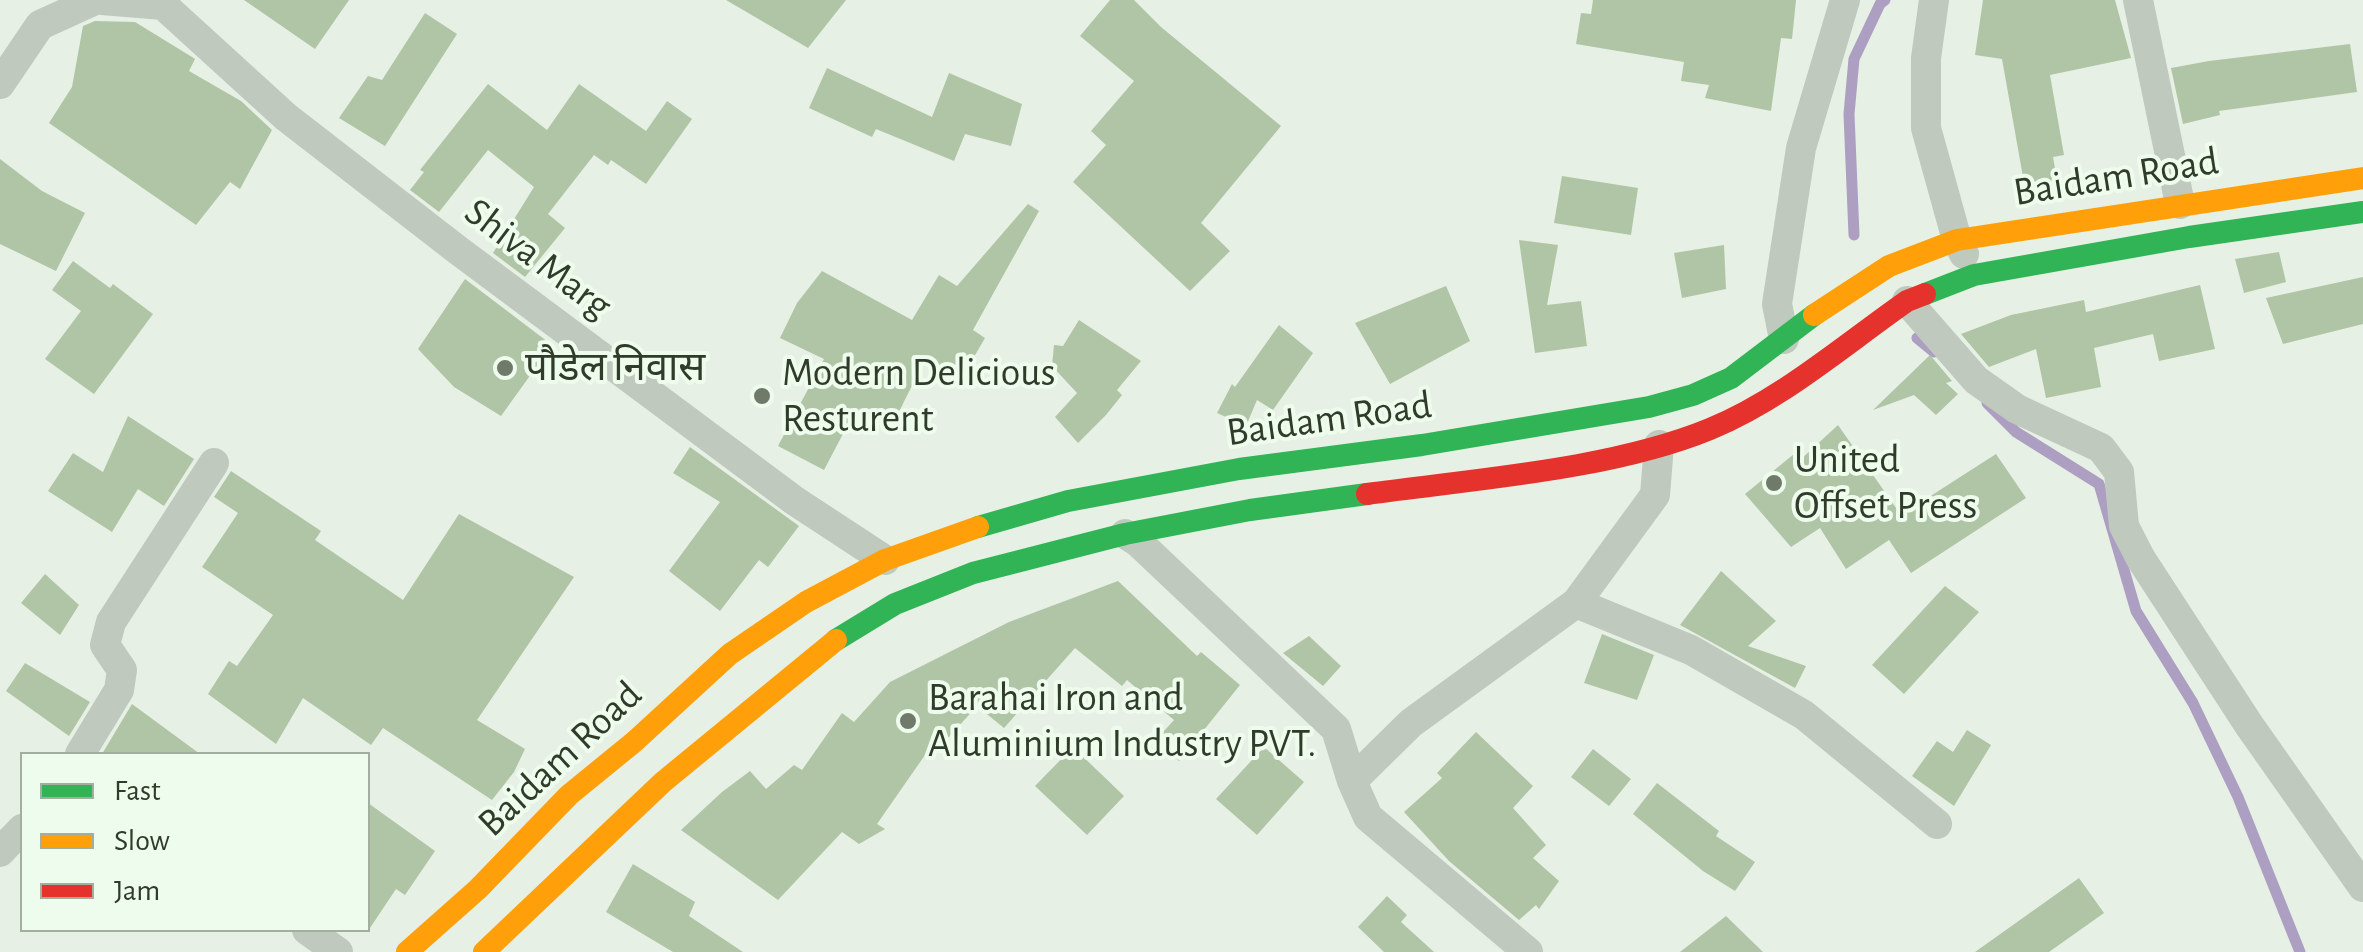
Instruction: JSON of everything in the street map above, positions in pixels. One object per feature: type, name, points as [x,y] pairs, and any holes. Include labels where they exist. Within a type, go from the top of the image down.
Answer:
[{"type":"main road","name":"Baidam Road","points":[[407,952],[478,888],[569,796],[730,654],[806,602],[884,560],[1068,500],[1239,469],[1422,445],[1649,407],[1693,395],[1731,378],[1889,266],[1957,240],[2363,178]]},
{"type":"main road","name":"Baidam Road","points":[[484,952],[663,782],[836,640],[895,604],[973,574],[1125,534],[1250,510],[1576,465],[1658,445],[1708,430],[1752,409],[1907,300],[1974,274],[2363,212]]},
{"type":"street","points":[[0,84],[40,25],[95,0]]},
{"type":"street","points":[[102,0],[164,2]]},
{"type":"street","points":[[1784,339],[1777,304],[1801,148],[1845,0]]},
{"type":"street","points":[[1934,0],[1926,58],[1926,128],[1957,240],[1974,274]]},
{"type":"street","points":[[2138,0],[2180,204]]},
{"type":"street","name":"Shiva Marg","points":[[164,2],[286,117],[459,252],[795,502],[884,560]]},
{"type":"street","points":[[1907,300],[1976,380],[2018,409],[2101,448],[2119,472],[2124,526],[2140,560],[2248,725],[2363,888]]},
{"type":"street","points":[[1352,781],[1411,723],[1576,603],[1655,496],[1658,445]]},
{"type":"street","points":[[81,752],[119,690],[122,670],[106,645],[112,622],[214,462]]},
{"type":"street","points":[[1125,534],[1336,729],[1368,817],[1528,952]]},
{"type":"street","points":[[1576,603],[1691,650],[1804,715],[1938,824]]},
{"type":"street","points":[[0,852],[20,831]]},
{"type":"street","points":[[311,932],[338,952]]},
{"type":"building","points":[[244,0],[349,0],[315,49]]},
{"type":"building","points":[[726,0],[846,0],[808,48]]},
{"type":"building","points":[[1110,0],[1134,0],[1281,126],[1201,223],[1230,251],[1190,291],[1073,182],[1106,145],[1091,131],[1134,81],[1080,36]]},
{"type":"building","points":[[1593,0],[1796,0],[1792,39],[1781,38],[1771,111],[1705,98],[1709,85],[1681,81],[1684,62],[1576,44],[1581,13],[1591,14]]},
{"type":"building","points":[[1983,0],[2115,0],[2131,58],[2050,75],[2064,155],[2053,157],[2060,197],[2018,203],[2013,178],[2023,177],[2002,59],[1975,55]]},
{"type":"building","points":[[425,13],[457,34],[385,146],[339,118],[368,76],[382,80]]},
{"type":"building","points":[[95,21],[135,22],[192,57],[195,59],[189,71],[241,101],[272,130],[240,189],[230,182],[196,225],[49,123],[72,87],[83,26]]},
{"type":"building","points":[[2350,44],[2357,92],[2219,111],[2220,115],[2183,124],[2171,68]]},
{"type":"building","points":[[827,68],[932,117],[949,73],[1022,104],[1011,146],[965,134],[954,161],[876,129],[872,137],[809,108]]},
{"type":"building","points":[[488,84],[547,130],[579,84],[646,131],[667,101],[692,119],[646,184],[611,160],[608,165],[594,155],[548,214],[565,228],[525,277],[493,253],[534,187],[488,150],[439,212],[410,190],[424,172],[420,170]]},
{"type":"building","points":[[0,159],[42,191],[85,213],[56,271],[0,244]]},
{"type":"building","points":[[1562,176],[1638,188],[1631,235],[1554,223]]},
{"type":"building","points":[[1028,204],[1039,211],[973,330],[985,338],[960,381],[925,359],[893,424],[855,411],[824,470],[778,446],[824,359],[780,338],[797,303],[822,271],[912,320],[939,275],[957,286]]},
{"type":"building","points":[[1519,240],[1558,245],[1547,305],[1581,301],[1587,346],[1535,353]]},
{"type":"building","points":[[1724,245],[1726,289],[1682,298],[1674,253]]},
{"type":"building","points":[[2279,252],[2286,282],[2244,293],[2235,259]]},
{"type":"building","points":[[73,261],[153,314],[94,394],[45,359],[81,311],[52,290]]},
{"type":"building","points":[[2363,277],[2363,324],[2283,344],[2266,298]]},
{"type":"building","points":[[465,279],[552,345],[501,416],[454,387],[418,349]]},
{"type":"building","points":[[2200,285],[2215,349],[2159,361],[2153,334],[2094,348],[2101,387],[2046,398],[2036,349],[1989,367],[1961,334],[2011,315],[2084,300],[2086,312]]},
{"type":"building","points":[[1446,286],[1470,341],[1390,384],[1355,323]]},
{"type":"building","points":[[1079,320],[1141,361],[1117,390],[1122,395],[1078,443],[1055,417],[1077,393],[1052,366],[1054,345],[1063,346]]},
{"type":"building","points":[[1279,325],[1313,353],[1273,410],[1257,400],[1246,426],[1217,413],[1232,384],[1235,387]]},
{"type":"building","points":[[1930,355],[1952,381],[1946,383],[1958,394],[1936,415],[1914,395],[1873,410]]},
{"type":"building","points":[[128,416],[194,459],[164,506],[138,489],[112,532],[48,491],[73,453],[103,472]]},
{"type":"building","points":[[1838,425],[1901,515],[1996,454],[2026,498],[1911,573],[1889,540],[1846,569],[1820,528],[1791,547],[1745,494],[1794,454],[1799,461]]},
{"type":"building","points":[[690,447],[799,526],[768,567],[759,560],[720,611],[669,571],[720,502],[673,473]]},
{"type":"building","points":[[231,471],[321,531],[315,540],[403,600],[459,514],[574,577],[477,720],[525,749],[514,772],[492,800],[383,728],[371,745],[303,698],[276,744],[208,694],[229,661],[237,666],[273,615],[202,567],[238,513],[214,497]]},
{"type":"building","points":[[1721,571],[1776,621],[1748,646],[1806,666],[1795,688],[1680,625]]},
{"type":"building","points":[[45,574],[79,605],[60,635],[21,603]]},
{"type":"building","points":[[1118,581],[1197,656],[1201,652],[1240,685],[1179,761],[1155,741],[1174,720],[1127,680],[1122,686],[1075,648],[1004,728],[977,706],[929,759],[925,755],[877,824],[885,829],[859,844],[842,832],[778,900],[681,830],[750,771],[766,789],[794,765],[802,770],[842,713],[854,722],[890,682],[1009,622]]},
{"type":"building","points":[[1945,586],[1979,612],[1904,694],[1872,665]]},
{"type":"building","points":[[1602,634],[1654,655],[1637,700],[1584,683]]},
{"type":"building","points":[[1309,636],[1341,666],[1323,686],[1283,653]]},
{"type":"building","points":[[25,663],[90,702],[69,736],[6,691]]},
{"type":"building","points":[[132,704],[197,752],[103,752]]},
{"type":"building","points":[[1967,730],[1991,745],[1954,806],[1912,776],[1937,741],[1953,752]]},
{"type":"building","points":[[1476,732],[1533,786],[1513,808],[1546,845],[1533,858],[1559,881],[1539,909],[1536,905],[1519,920],[1449,861],[1404,812],[1442,778],[1437,773]]},
{"type":"building","points":[[1073,747],[1124,796],[1087,835],[1035,786]]},
{"type":"building","points":[[1264,747],[1304,782],[1257,835],[1216,799]]},
{"type":"building","points":[[1593,749],[1631,779],[1609,806],[1571,777]]},
{"type":"building","points":[[1657,783],[1719,831],[1716,836],[1755,862],[1735,891],[1703,871],[1633,814]]},
{"type":"building","points":[[370,804],[435,851],[405,895],[396,889],[370,928]]},
{"type":"building","points":[[633,864],[695,902],[689,916],[743,952],[673,952],[606,912]]},
{"type":"building","points":[[2079,878],[2104,913],[2049,952],[1975,952]]},
{"type":"building","points":[[1387,896],[1407,915],[1401,922],[1434,952],[1384,952],[1358,927]]},
{"type":"building","points":[[1726,916],[1763,952],[1680,952]]},
{"type":"waterway","points":[[1854,235],[1849,114],[1854,59],[1885,0]]},
{"type":"waterway","points":[[1917,338],[1934,352]]},
{"type":"waterway","points":[[1987,403],[2016,432],[2099,484],[2136,611],[2193,703],[2238,797],[2300,952]]},
{"type":"traffic: fast","points":[[1925,294],[1974,275],[2189,237],[2363,212]]},
{"type":"traffic: fast","points":[[978,527],[1068,501],[1239,469],[1422,445],[1649,407],[1693,395],[1731,378],[1814,315]]},
{"type":"traffic: fast","points":[[836,640],[895,604],[973,573],[1125,534],[1250,510],[1367,494]]},
{"type":"traffic: slow","points":[[1814,315],[1889,266],[1957,240],[2363,178]]},
{"type":"traffic: slow","points":[[407,952],[478,889],[569,795],[730,654],[806,602],[885,560],[978,527]]},
{"type":"traffic: slow","points":[[484,952],[663,782],[836,640]]},
{"type":"traffic: jam","points":[[1367,494],[1586,464],[1671,443],[1762,403],[1907,301],[1925,294]]},
{"type":"place","name":"पौडेल निवास","points":[[505,368]]},
{"type":"place","name":"Modern Delicious Resturent","points":[[762,396]]},
{"type":"place","name":"United Offset Press","points":[[1774,483]]},
{"type":"place","name":"Barahai Iron and Aluminium Industry PVT.","points":[[908,721]]}]
